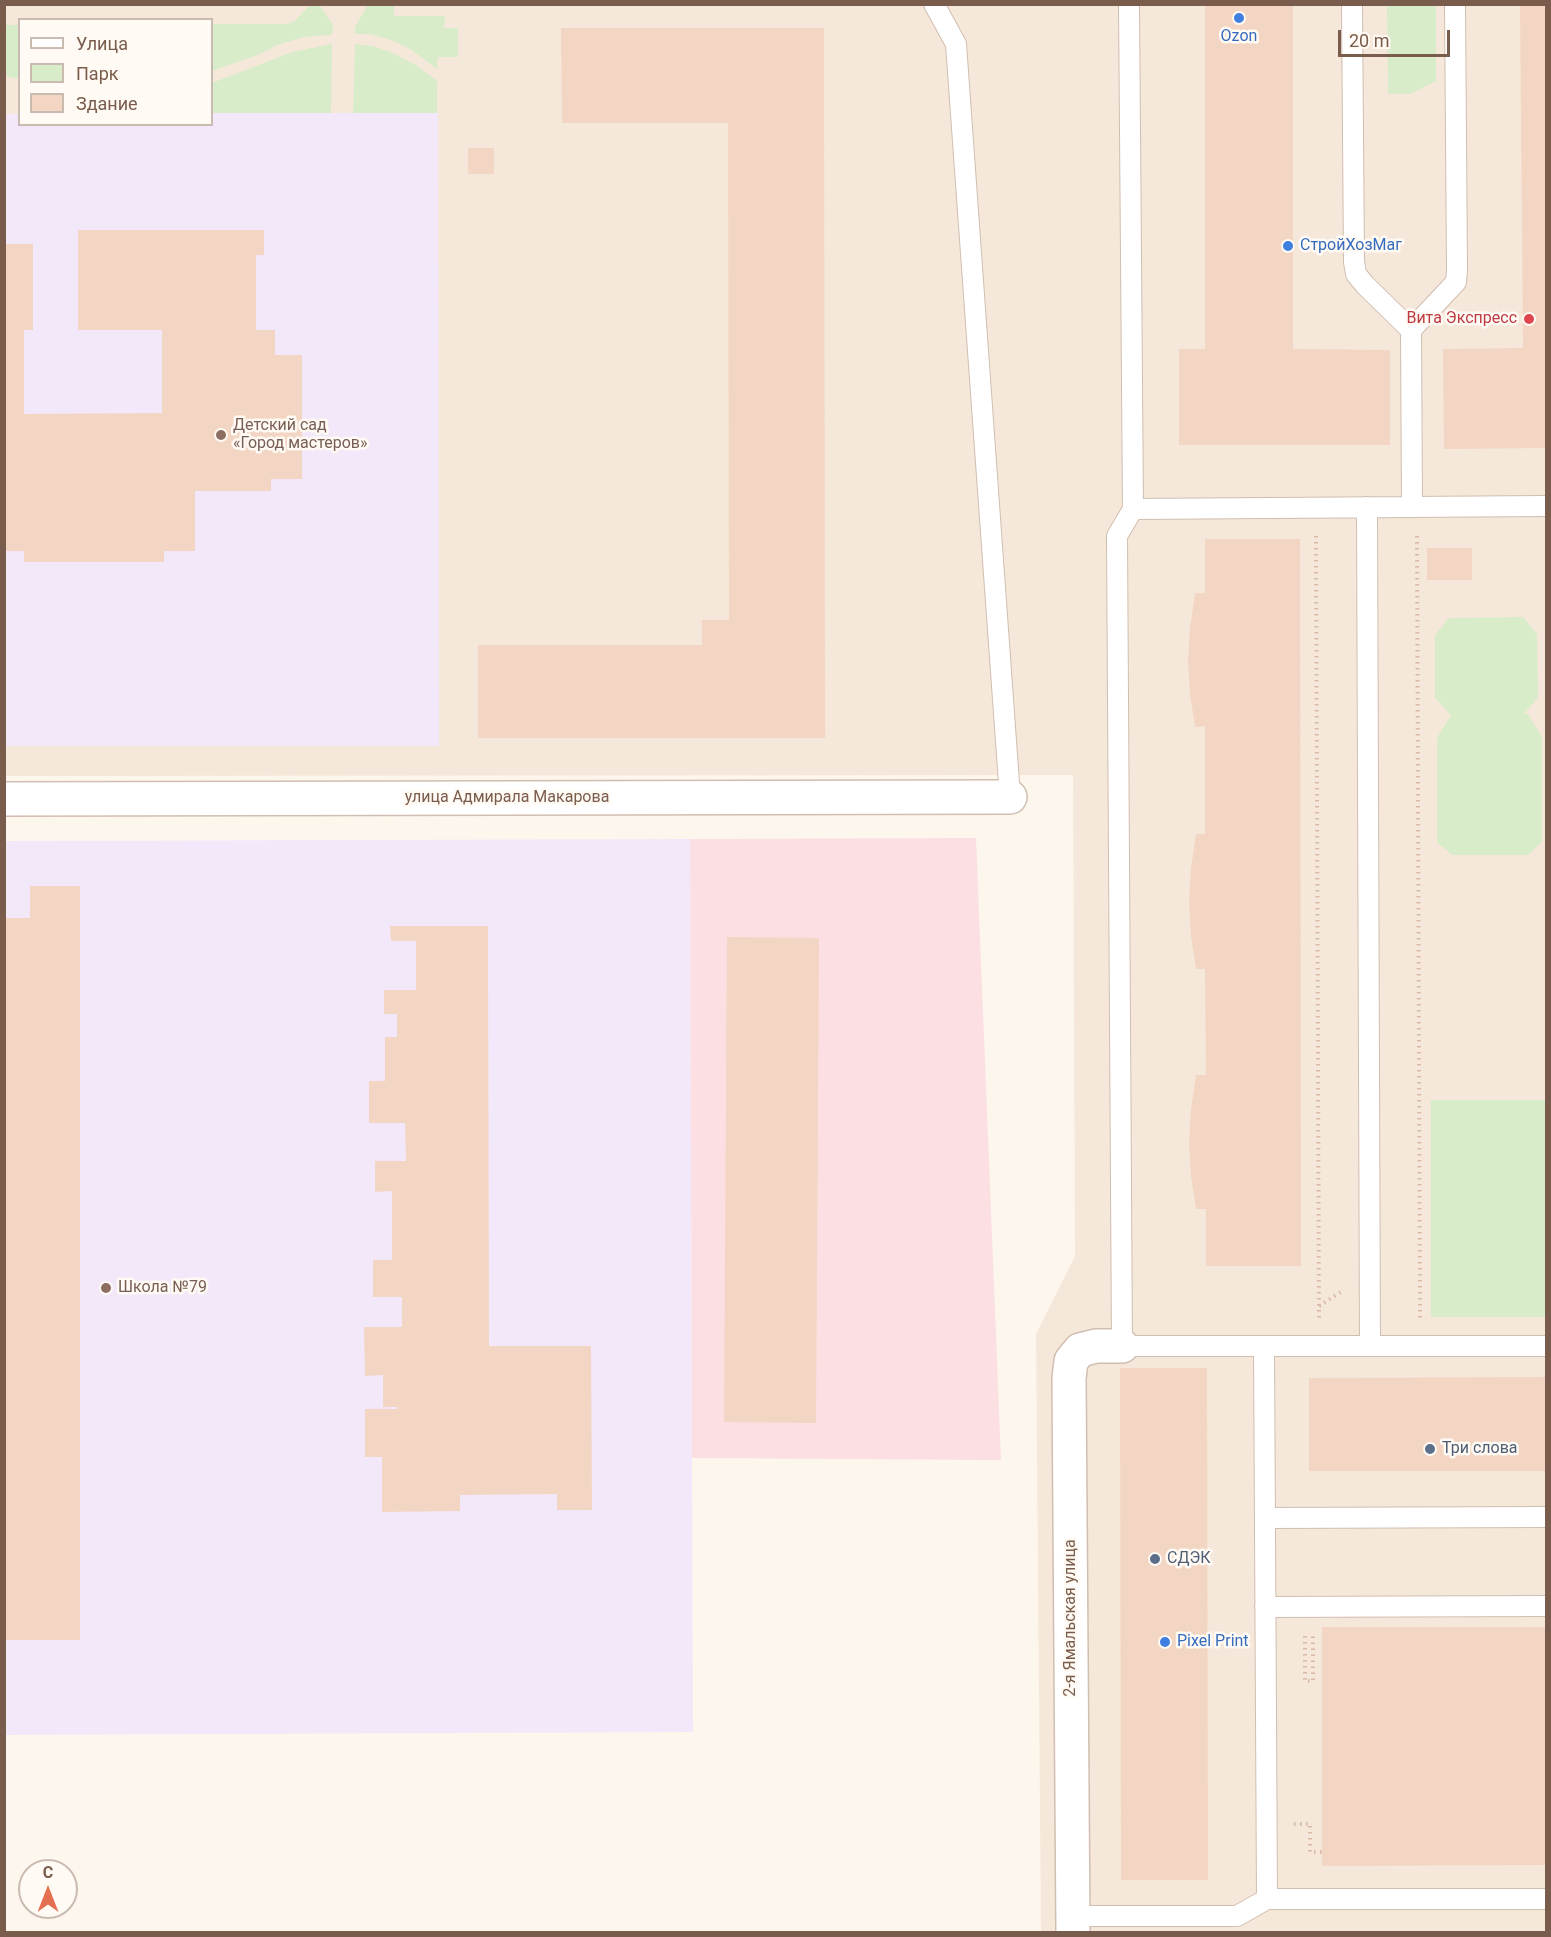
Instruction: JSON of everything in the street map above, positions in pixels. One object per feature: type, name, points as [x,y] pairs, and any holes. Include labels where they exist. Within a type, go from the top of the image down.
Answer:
[{"type":"street","name":"улица Адмирала Макарова","points":[[4,800],[1010,797]]},
{"type":"street","name":"2-я Ямальская улица","points":[[1073,1924],[1071,1361],[1080,1350],[1096,1346],[1122,1346]]},
{"type":"lane","points":[[934,4],[956,44],[1010,797]]},
{"type":"lane","points":[[1129,4],[1133,509],[1117,536],[1122,1346],[1546,1346]]},
{"type":"lane","points":[[1352,4],[1354,262],[1356,274],[1365,285],[1411,330],[1415,507]]},
{"type":"lane","points":[[1411,330],[1456,282],[1455,4]]},
{"type":"lane","points":[[1133,509],[1546,506]]},
{"type":"lane","points":[[1367,507],[1370,1346]]},
{"type":"lane","points":[[1073,1924],[1243,1924],[1267,1899],[1264,1346]]},
{"type":"lane","points":[[1265,1518],[1546,1517]]},
{"type":"lane","points":[[1265,1607],[1546,1606]]},
{"type":"lane","points":[[1267,1899],[1546,1899]]},
{"type":"path","points":[[1316,507],[1319,1346]]},
{"type":"path","points":[[1415,507],[1420,1346]]},
{"type":"path","points":[[1296,1636],[1305,1636],[1305,1681],[1313,1681],[1313,1636],[1322,1636]]},
{"type":"path","points":[[1310,1824],[1310,1852],[1322,1852]]},
{"type":"shaded area","points":[[4,5],[1546,5],[1546,1932],[1041,1932],[1036,1334],[1075,1256],[1073,775],[5,776]]},
{"type":"shaded area","name":"Детский сад «Город мастеров»","points":[[213,113],[438,113],[439,746],[5,746],[4,114],[18,114],[18,126],[213,126]]},
{"type":"shaded area","points":[[976,838],[1001,1460],[692,1458],[690,839]]},
{"type":"shaded area","points":[[690,839],[693,1732],[5,1735],[4,841]]},
{"type":"green space","points":[[319,4],[333,25],[332,35],[304,37],[277,45],[258,55],[213,71],[213,24],[287,24],[295,21],[310,5]]},
{"type":"green space","points":[[1387,5],[1436,5],[1436,81],[1411,94],[1388,94]]},
{"type":"green space","points":[[367,6],[394,6],[394,16],[445,16],[444,28],[458,28],[458,57],[438,57],[437,69],[410,49],[389,39],[368,34],[355,34],[355,27]]},
{"type":"green space","points":[[4,25],[18,25],[18,79],[5,76]]},
{"type":"green space","points":[[332,44],[331,113],[213,113],[213,83],[292,52]]},
{"type":"green space","points":[[355,44],[373,46],[393,53],[416,65],[437,81],[437,113],[353,113]]},
{"type":"green space","points":[[1523,617],[1537,634],[1538,697],[1524,714],[1528,714],[1542,737],[1542,842],[1528,855],[1452,855],[1437,842],[1437,738],[1451,715],[1435,698],[1435,635],[1449,618]]},
{"type":"green space","points":[[1431,1100],[1545,1100],[1545,1317],[1431,1317]]},
{"type":"building","points":[[1205,4],[1293,4],[1293,349],[1390,350],[1390,445],[1179,445],[1179,349],[1205,349]]},
{"type":"building","points":[[1520,4],[1546,4],[1546,448],[1444,449],[1443,349],[1523,348]]},
{"type":"building","points":[[561,28],[824,28],[825,738],[478,738],[478,645],[702,645],[702,620],[729,620],[728,123],[562,123]]},
{"type":"building","points":[[468,148],[494,148],[494,174],[468,174]]},
{"type":"building","points":[[78,230],[264,230],[264,255],[256,255],[256,330],[275,330],[275,355],[302,355],[302,479],[271,479],[271,491],[195,491],[195,551],[164,551],[164,562],[24,562],[24,551],[4,551],[4,244],[33,244],[33,330],[24,330],[24,414],[162,413],[162,330],[78,330]]},
{"type":"building","points":[[1205,539],[1300,539],[1301,1266],[1206,1266],[1206,1209],[1196,1209],[1191,1176],[1189,1143],[1196,1075],[1206,1075],[1205,969],[1196,969],[1189,902],[1196,834],[1205,834],[1205,726],[1195,727],[1188,661],[1195,593],[1205,593]]},
{"type":"building","points":[[1427,548],[1472,548],[1472,580],[1427,580]]},
{"type":"building","points":[[30,886],[80,886],[80,1640],[4,1640],[4,918],[30,918]]},
{"type":"building","points":[[390,926],[488,926],[489,1346],[591,1346],[592,1510],[557,1510],[557,1494],[460,1495],[460,1511],[382,1512],[382,1457],[365,1457],[365,1409],[397,1409],[397,1407],[383,1407],[383,1375],[365,1376],[364,1327],[402,1327],[402,1297],[373,1297],[373,1260],[392,1260],[392,1191],[375,1192],[375,1161],[406,1161],[405,1123],[369,1123],[369,1081],[385,1081],[385,1037],[397,1037],[397,1014],[384,1014],[384,990],[416,990],[416,941],[391,941]]},
{"type":"building","points":[[727,937],[819,938],[816,1423],[724,1422]]},
{"type":"building","points":[[1120,1368],[1207,1368],[1208,1880],[1121,1880]]},
{"type":"building","points":[[1546,1377],[1546,1471],[1309,1471],[1309,1378]]},
{"type":"building","points":[[1322,1627],[1546,1627],[1546,1865],[1322,1866]]},
{"type":"place","name":"Ozon","points":[[1239,18]]},
{"type":"place","name":"СтройХозМаг","points":[[1288,246]]},
{"type":"place","name":"Вита Экспресс","points":[[1529,319]]},
{"type":"place","name":"Детский сад «Город мастеров»","points":[[221,435]]},
{"type":"place","name":"Школа №79","points":[[106,1288]]},
{"type":"place","name":"Три слова","points":[[1430,1449]]},
{"type":"place","name":"СДЭК","points":[[1155,1559]]},
{"type":"place","name":"Pixel Print","points":[[1165,1642]]}]
